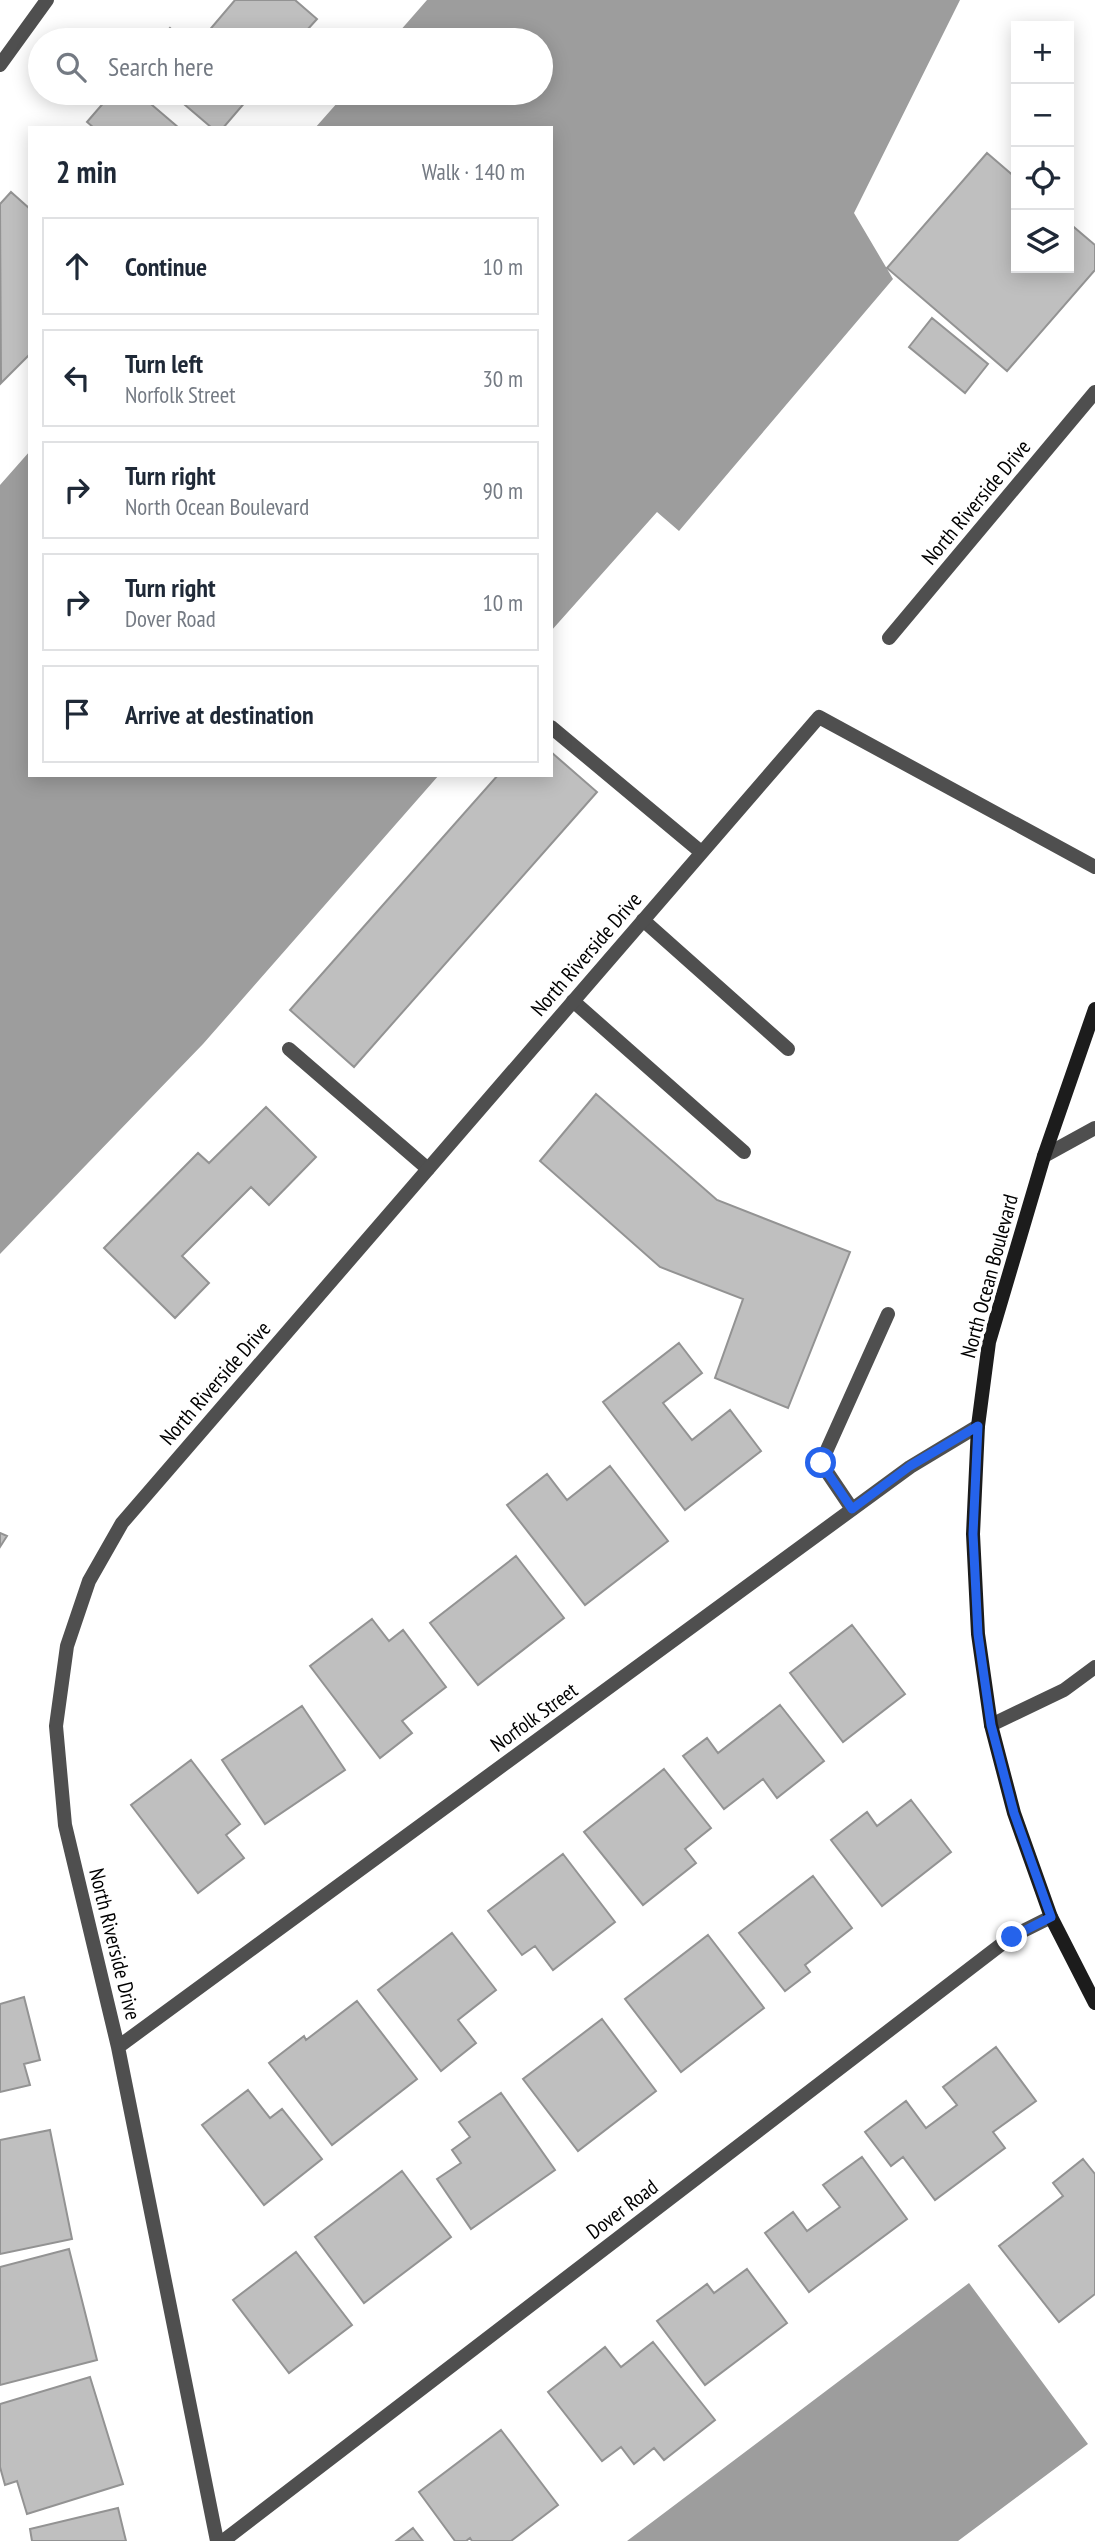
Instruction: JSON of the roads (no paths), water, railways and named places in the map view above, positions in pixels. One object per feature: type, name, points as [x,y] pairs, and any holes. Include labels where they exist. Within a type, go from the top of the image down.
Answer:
[{"type":"main road","name":"North Ocean Boulevard","points":[[1095,1009],[1044,1156],[989,1342],[978,1426],[973,1534],[978,1634],[991,1725],[1014,1813],[1051,1917],[1095,2003]]},
{"type":"street","points":[[0,65],[47,0]]},
{"type":"street","name":"North Riverside Drive","points":[[889,638],[1095,392]]},
{"type":"street","name":"North Riverside Drive","points":[[217,2541],[118,2047],[65,1825],[56,1726],[67,1646],[89,1581],[122,1523],[819,716],[1095,867]]},
{"type":"street","points":[[553,729],[701,852]]},
{"type":"street","points":[[643,920],[788,1049]]},
{"type":"street","points":[[573,1001],[744,1152]]},
{"type":"street","points":[[289,1049],[428,1169]]},
{"type":"street","points":[[1044,1156],[1095,1128]]},
{"type":"street","points":[[852,1509],[821,1463],[888,1314]]},
{"type":"street","name":"Norfolk Street","points":[[118,2047],[910,1466],[978,1426]]},
{"type":"street","points":[[991,1725],[1064,1690],[1095,1667]]},
{"type":"street","name":"Dover Road","points":[[223,2541],[1000,1945],[1051,1917]]}]
